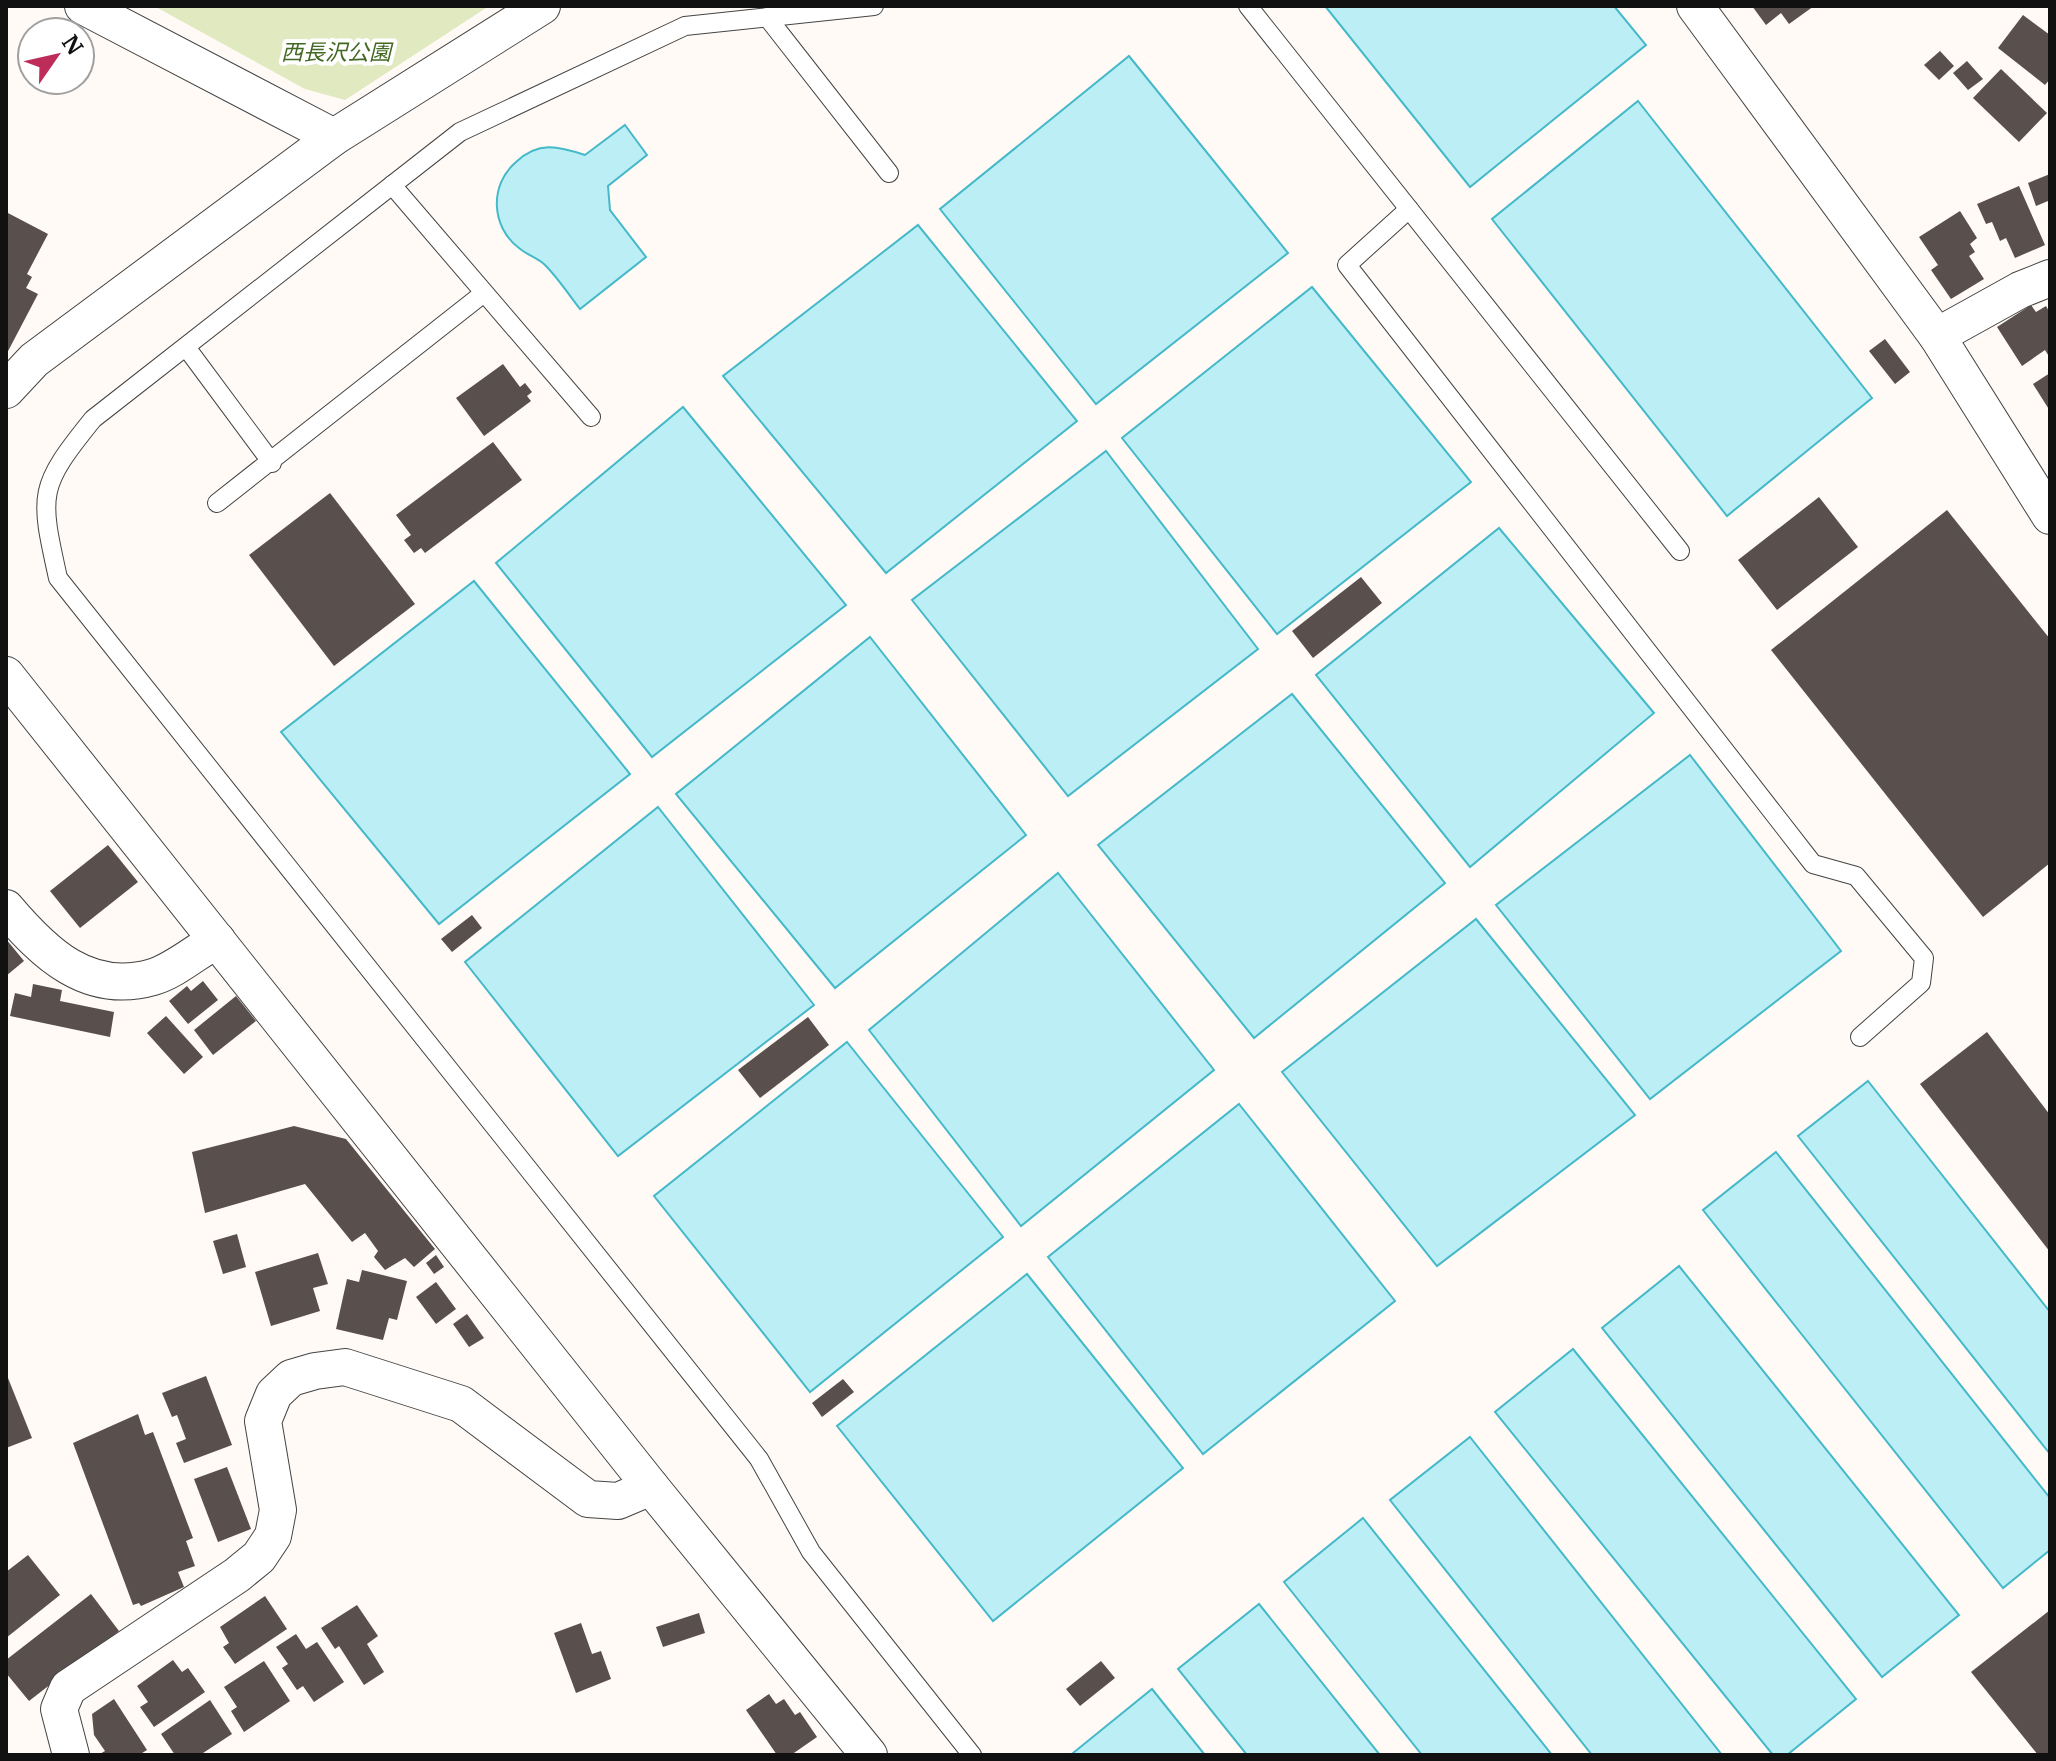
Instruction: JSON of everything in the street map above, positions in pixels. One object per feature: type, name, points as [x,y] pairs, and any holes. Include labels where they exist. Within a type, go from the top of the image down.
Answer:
[{"type":"street","points":[[83,6],[334,137]]},
{"type":"street","points":[[6,390],[34,360],[334,137],[542,6]]},
{"type":"street","points":[[1695,6],[1937,336],[2050,516]]},
{"type":"street","points":[[1937,336],[2020,290],[2050,278]]},
{"type":"street","points":[[6,675],[651,1487],[869,1755]]},
{"type":"street","points":[[6,908],[40,948],[73,971],[110,981],[153,977],[217,940]]},
{"type":"street","points":[[71,1755],[59,1709],[68,1688],[237,1575],[259,1557],[273,1536],[278,1510],[263,1421],[274,1394],[291,1378],[345,1367],[461,1404],[588,1499],[618,1501],[651,1487]]},
{"type":"lane","points":[[874,6],[685,26],[460,132],[93,419],[60,461],[46,489],[47,529],[58,578],[759,1459],[811,1552],[972,1755]]},
{"type":"lane","points":[[1248,6],[1680,551]]},
{"type":"lane","points":[[767,17],[889,173]]},
{"type":"lane","points":[[392,185],[591,417]]},
{"type":"lane","points":[[1409,209],[1347,265],[1813,864],[1856,876],[1924,958],[1921,983],[1860,1037]]},
{"type":"lane","points":[[217,503],[272,463],[484,293]]},
{"type":"lane","points":[[186,347],[272,463]]},
{"type":"green space","name":"西長沢公園","points":[[154,6],[489,6],[345,100],[305,89]]},
{"type":"water","points":[[1325,6],[1614,6],[1646,45],[1470,187]]},
{"type":"water","points":[[1129,56],[1288,253],[1096,404],[940,209]]},
{"type":"water","points":[[1638,101],[1872,398],[1727,516],[1492,219]]},
{"type":"water","points":[[625,125],[647,155],[608,186],[610,210],[646,257],[580,309],[545,265],[510,239],[499,218],[498,194],[507,171],[524,155],[549,147],[585,155]]},
{"type":"water","points":[[918,225],[1077,421],[886,573],[723,376]]},
{"type":"water","points":[[1312,287],[1471,482],[1277,634],[1122,438]]},
{"type":"water","points":[[683,407],[846,605],[652,757],[496,563]]},
{"type":"water","points":[[1106,451],[1258,649],[1068,796],[912,600]]},
{"type":"water","points":[[1499,528],[1654,713],[1470,867],[1316,675]]},
{"type":"water","points":[[474,581],[630,774],[439,924],[281,732]]},
{"type":"water","points":[[870,637],[1026,835],[835,988],[676,794]]},
{"type":"water","points":[[1292,694],[1445,883],[1254,1038],[1098,845]]},
{"type":"water","points":[[1690,755],[1841,951],[1650,1099],[1496,905]]},
{"type":"water","points":[[658,807],[814,1005],[618,1156],[465,962]]},
{"type":"water","points":[[1058,873],[1214,1070],[1021,1226],[869,1030]]},
{"type":"water","points":[[1476,919],[1635,1115],[1437,1266],[1282,1072]]},
{"type":"water","points":[[847,1042],[1003,1237],[810,1392],[654,1196]]},
{"type":"water","points":[[1868,1081],[2050,1312],[2050,1454],[1798,1136]]},
{"type":"water","points":[[1239,1104],[1395,1301],[1203,1454],[1048,1257]]},
{"type":"water","points":[[1776,1152],[2050,1498],[2050,1550],[2003,1588],[1703,1210]]},
{"type":"water","points":[[1679,1266],[1959,1615],[1882,1677],[1602,1328]]},
{"type":"water","points":[[1027,1274],[1183,1468],[993,1621],[837,1426]]},
{"type":"water","points":[[1573,1349],[1856,1699],[1787,1755],[1773,1755],[1495,1412]]},
{"type":"water","points":[[1470,1437],[1722,1755],[1592,1755],[1390,1500]]},
{"type":"water","points":[[1363,1518],[1552,1755],[1422,1755],[1284,1582]]},
{"type":"water","points":[[1259,1604],[1380,1755],[1247,1755],[1178,1669]]},
{"type":"water","points":[[1152,1689],[1205,1755],[1073,1753]]},
{"type":"building","points":[[1752,6],[1814,6],[1789,24],[1781,13],[1766,25]]},
{"type":"building","points":[[2023,15],[2050,35],[2050,79],[2045,85],[1998,48]]},
{"type":"building","points":[[1940,51],[1954,66],[1939,80],[1924,65]]},
{"type":"building","points":[[1967,61],[1983,79],[1968,90],[1953,73]]},
{"type":"building","points":[[2001,69],[2047,113],[2019,142],[1973,98]]},
{"type":"building","points":[[2050,174],[2050,206],[2048,201],[2036,206],[2028,183]]},
{"type":"building","points":[[2019,186],[2045,245],[2015,258],[2006,238],[2000,241],[1992,222],[1986,224],[1977,204]]},
{"type":"building","points":[[1960,211],[1977,238],[1970,244],[1975,252],[1969,256],[1984,279],[1951,299],[1931,270],[1938,265],[1919,237]]},
{"type":"building","points":[[6,212],[48,234],[27,274],[32,277],[26,288],[38,294],[6,355]]},
{"type":"building","points":[[2031,305],[2036,312],[2046,306],[2050,313],[2050,358],[2045,350],[2022,366],[1997,327]]},
{"type":"building","points":[[1885,339],[1910,372],[1895,384],[1869,351]]},
{"type":"building","points":[[503,364],[520,387],[525,383],[532,392],[527,396],[531,401],[484,436],[456,398]]},
{"type":"building","points":[[2050,373],[2050,411],[2033,384]]},
{"type":"building","points":[[493,442],[522,480],[425,553],[421,548],[414,553],[404,540],[411,535],[396,515]]},
{"type":"building","points":[[330,493],[415,604],[334,666],[249,555]]},
{"type":"building","points":[[1819,497],[1858,547],[1777,610],[1738,560]]},
{"type":"building","points":[[1947,510],[2050,639],[2050,863],[1983,917],[1771,650]]},
{"type":"building","points":[[1361,577],[1382,603],[1313,658],[1292,631]]},
{"type":"building","points":[[108,845],[138,882],[80,928],[50,891]]},
{"type":"building","points":[[472,915],[482,928],[452,952],[441,939]]},
{"type":"building","points":[[6,939],[24,961],[6,976]]},
{"type":"building","points":[[203,981],[218,1000],[188,1024],[169,1001],[187,986],[191,991]]},
{"type":"building","points":[[33,984],[62,990],[60,1001],[114,1012],[110,1037],[10,1016],[15,993],[31,997]]},
{"type":"building","points":[[236,996],[256,1021],[213,1055],[194,1030]]},
{"type":"building","points":[[166,1016],[203,1057],[184,1074],[147,1033]]},
{"type":"building","points":[[808,1017],[829,1045],[760,1098],[738,1070]]},
{"type":"building","points":[[1987,1032],[2050,1115],[2050,1252],[1920,1084]]},
{"type":"building","points":[[294,1126],[346,1139],[435,1249],[414,1267],[405,1258],[385,1270],[374,1257],[378,1251],[365,1233],[352,1242],[305,1184],[205,1213],[192,1152]]},
{"type":"building","points":[[237,1234],[246,1267],[223,1274],[213,1241]]},
{"type":"building","points":[[318,1253],[328,1284],[313,1288],[320,1311],[271,1326],[255,1272]]},
{"type":"building","points":[[436,1255],[444,1267],[434,1274],[426,1263]]},
{"type":"building","points":[[362,1270],[407,1281],[397,1320],[389,1318],[383,1340],[336,1329],[347,1279],[359,1282]]},
{"type":"building","points":[[436,1282],[456,1309],[436,1324],[416,1297]]},
{"type":"building","points":[[467,1314],[484,1338],[469,1347],[453,1324]]},
{"type":"building","points":[[6,1373],[32,1438],[6,1448]]},
{"type":"building","points":[[206,1376],[232,1445],[184,1463],[176,1443],[186,1439],[177,1415],[172,1417],[162,1393]]},
{"type":"building","points":[[843,1379],[854,1392],[822,1417],[812,1403]]},
{"type":"building","points":[[138,1414],[145,1435],[153,1432],[193,1538],[186,1541],[195,1566],[178,1572],[184,1587],[141,1606],[139,1603],[133,1605],[73,1443]]},
{"type":"building","points":[[227,1467],[251,1529],[218,1542],[194,1479]]},
{"type":"building","points":[[28,1555],[60,1595],[6,1638],[6,1572]]},
{"type":"building","points":[[91,1594],[119,1631],[29,1701],[6,1673],[6,1660]]},
{"type":"building","points":[[265,1596],[287,1629],[235,1664],[223,1647],[229,1643],[220,1627]]},
{"type":"building","points":[[357,1605],[378,1636],[367,1644],[384,1672],[364,1685],[339,1646],[335,1649],[321,1628]]},
{"type":"building","points":[[2050,1610],[2050,1755],[2038,1755],[1971,1672]]},
{"type":"building","points":[[699,1613],[705,1633],[663,1647],[656,1627]]},
{"type":"building","points":[[581,1623],[592,1654],[601,1651],[611,1679],[576,1693],[554,1633]]},
{"type":"building","points":[[296,1634],[306,1649],[317,1642],[344,1682],[314,1702],[303,1686],[297,1690],[282,1668],[288,1664],[276,1647]]},
{"type":"building","points":[[173,1660],[182,1672],[188,1668],[205,1692],[154,1727],[140,1707],[148,1702],[137,1686]]},
{"type":"building","points":[[264,1661],[290,1701],[244,1732],[231,1711],[237,1707],[224,1687]]},
{"type":"building","points":[[1101,1661],[1115,1678],[1080,1706],[1066,1689]]},
{"type":"building","points":[[769,1694],[776,1704],[784,1699],[795,1715],[800,1712],[817,1737],[791,1755],[777,1755],[746,1710]]},
{"type":"building","points":[[114,1699],[147,1750],[139,1755],[98,1755],[105,1751],[94,1735],[92,1714]]},
{"type":"building","points":[[210,1700],[232,1734],[200,1755],[175,1755],[161,1734]]}]
